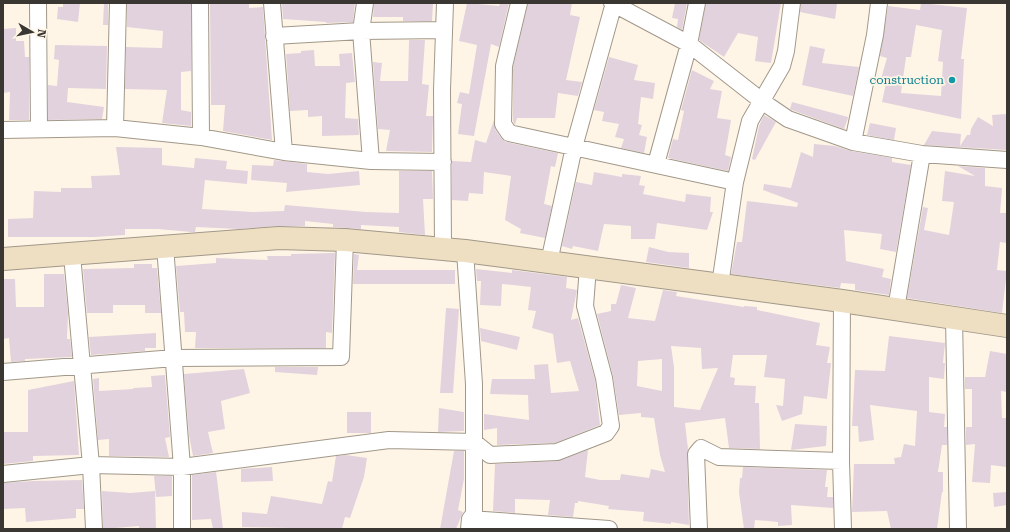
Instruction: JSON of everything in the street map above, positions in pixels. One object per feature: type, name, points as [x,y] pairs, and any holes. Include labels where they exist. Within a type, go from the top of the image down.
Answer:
[{"type":"main road","points":[[3,259],[72,255],[165,246],[279,238],[345,240],[443,248],[842,301],[1007,326]]},
{"type":"street","points":[[38,3],[39,129]]},
{"type":"street","points":[[115,128],[118,3]]},
{"type":"street","points":[[200,3],[201,137]]},
{"type":"street","points":[[272,3],[284,152]]},
{"type":"street","points":[[365,3],[361,31],[371,161]]},
{"type":"street","points":[[443,248],[445,3]]},
{"type":"street","points":[[519,3],[504,66],[503,124],[509,133],[735,182]]},
{"type":"street","points":[[549,262],[574,147],[613,3],[688,44],[763,102],[788,119],[853,142],[922,154],[1007,160]]},
{"type":"street","points":[[656,164],[688,44],[697,3]]},
{"type":"street","points":[[720,285],[735,182],[750,121],[755,111],[763,102],[782,66],[786,51],[792,3]]},
{"type":"street","points":[[853,142],[875,35],[879,3]]},
{"type":"street","points":[[274,36],[361,31],[444,30]]},
{"type":"street","points":[[3,130],[115,128],[201,137],[284,152],[371,161],[443,162]]},
{"type":"street","points":[[896,310],[922,154]]},
{"type":"street","points":[[3,372],[174,358],[341,357],[345,240]]},
{"type":"street","points":[[165,246],[182,467],[182,529]]},
{"type":"street","points":[[465,251],[474,384],[474,514],[469,524],[609,529]]},
{"type":"street","points":[[72,255],[91,465],[94,529]]},
{"type":"street","points":[[3,474],[91,465],[182,467],[389,440],[474,442],[490,455],[557,452],[606,433],[611,426],[604,378],[585,306],[588,267]]},
{"type":"street","points":[[842,301],[841,461],[843,529]]},
{"type":"street","points":[[954,318],[958,529]]},
{"type":"street","points":[[699,529],[696,454],[701,448],[719,457],[841,461]]},
{"type":"building","points":[[63,3],[80,3],[78,22],[57,19],[58,7],[63,7]]},
{"type":"building","points":[[104,3],[108,3],[108,25],[103,25]]},
{"type":"building","points":[[127,3],[191,3],[191,71],[181,72],[181,110],[191,112],[191,126],[162,123],[167,90],[125,89],[126,47],[162,48],[163,31],[127,27]]},
{"type":"building","points":[[210,3],[249,3],[249,8],[263,7],[272,140],[223,131],[225,105],[211,105]]},
{"type":"building","points":[[282,3],[355,3],[353,22],[326,23],[283,19]]},
{"type":"building","points":[[374,3],[433,3],[432,21],[403,21],[403,17],[373,17]]},
{"type":"building","points":[[467,3],[499,6],[500,3],[509,3],[499,47],[491,44],[474,136],[458,134],[462,104],[457,103],[460,92],[469,94],[477,45],[459,41]]},
{"type":"building","points":[[528,3],[572,3],[570,15],[580,17],[566,80],[582,82],[578,96],[558,93],[555,118],[517,118],[515,125],[513,121],[513,67]]},
{"type":"building","points":[[675,3],[687,3],[682,30],[677,27],[678,19],[672,18]]},
{"type":"building","points":[[706,3],[781,3],[771,63],[755,61],[758,37],[738,33],[724,57],[699,40]]},
{"type":"building","points":[[801,3],[837,4],[835,19],[800,12]]},
{"type":"building","points":[[921,3],[967,8],[961,59],[964,59],[961,119],[882,102],[886,83],[880,82],[887,58],[880,56],[888,6],[920,10]],"holes":[[[916,25],[942,30],[938,61],[943,62],[941,96],[901,93],[906,57],[911,57]]]},
{"type":"building","points":[[16,28],[16,41],[24,41],[25,57],[29,57],[29,120],[9,120],[10,92],[3,93],[3,29]]},
{"type":"building","points":[[409,40],[425,40],[422,84],[429,85],[426,116],[433,116],[432,152],[386,151],[390,130],[378,129],[373,62],[382,63],[380,81],[408,81]]},
{"type":"building","points":[[55,45],[107,46],[106,89],[68,88],[67,102],[104,107],[102,119],[48,120],[48,85],[57,86],[59,60],[54,59]]},
{"type":"building","points":[[810,46],[825,49],[822,63],[859,67],[853,96],[802,85]]},
{"type":"building","points":[[314,50],[315,66],[340,66],[339,54],[352,53],[355,82],[346,83],[345,118],[358,119],[359,135],[322,136],[322,116],[308,117],[308,110],[290,111],[286,54]]},
{"type":"building","points":[[609,57],[638,65],[634,80],[655,83],[653,99],[641,97],[638,124],[642,125],[639,135],[647,137],[644,153],[621,148],[624,139],[615,137],[619,124],[602,121],[604,112],[594,110]]},
{"type":"building","points":[[692,70],[714,81],[710,89],[722,91],[717,118],[731,120],[725,155],[731,157],[728,171],[668,158],[673,139],[678,140],[684,111],[681,110]]},
{"type":"building","points":[[792,102],[848,117],[844,129],[790,109]]},
{"type":"building","points":[[1007,114],[1007,150],[924,145],[932,131],[961,134],[960,146],[967,135],[970,135],[971,129],[978,117],[993,126],[992,115]]},
{"type":"building","points":[[764,115],[776,122],[755,160],[752,159],[759,126]]},
{"type":"building","points":[[494,120],[495,129],[501,138],[506,142],[558,153],[555,167],[551,166],[544,204],[552,206],[545,238],[520,233],[521,229],[505,220],[511,176],[484,172],[483,194],[469,193],[468,201],[452,200],[452,161],[471,162],[475,140],[486,143]]},
{"type":"building","points":[[870,123],[896,128],[894,140],[867,135]]},
{"type":"building","points":[[814,144],[835,146],[851,151],[892,158],[892,162],[911,165],[896,252],[880,249],[882,234],[844,230],[846,261],[884,269],[882,277],[891,279],[889,295],[855,290],[855,284],[841,283],[840,288],[731,274],[737,242],[742,242],[747,201],[797,207],[798,203],[763,190],[764,184],[791,188],[801,152],[813,157]]},
{"type":"building","points":[[116,147],[162,148],[162,165],[194,168],[195,158],[227,161],[226,169],[248,171],[247,184],[205,180],[202,209],[252,212],[284,211],[285,205],[366,212],[399,213],[399,171],[432,171],[433,199],[423,199],[425,235],[399,232],[399,227],[361,225],[361,229],[333,227],[333,224],[305,221],[305,226],[278,226],[238,229],[196,227],[195,232],[158,229],[125,229],[125,235],[95,237],[8,237],[8,219],[33,218],[34,191],[61,192],[61,188],[92,188],[91,176],[120,175]]},
{"type":"building","points":[[274,160],[307,164],[307,172],[328,174],[359,171],[360,185],[286,192],[287,183],[251,180],[252,165],[273,166]]},
{"type":"building","points":[[958,166],[985,168],[985,186],[1002,188],[1000,213],[1007,213],[1007,243],[1000,242],[997,270],[1007,271],[1002,313],[907,298],[923,207],[928,208],[924,230],[949,235],[954,202],[942,201],[945,171],[975,176]]},
{"type":"building","points":[[594,172],[622,177],[622,174],[641,176],[639,185],[645,186],[643,194],[685,202],[686,194],[711,197],[710,212],[713,212],[707,230],[657,223],[655,239],[631,239],[631,226],[604,224],[598,251],[573,246],[572,249],[562,246],[576,182],[592,185]]},
{"type":"building","points":[[649,247],[668,252],[689,253],[689,268],[646,262]]},
{"type":"building","points":[[335,253],[332,333],[326,332],[326,348],[195,348],[196,332],[185,332],[184,312],[180,312],[176,266],[216,263],[216,258],[268,260],[267,256]]},
{"type":"building","points":[[354,254],[359,255],[357,270],[455,270],[455,284],[353,284]]},
{"type":"building","points":[[134,264],[152,264],[152,268],[157,268],[161,313],[145,313],[145,305],[113,305],[113,313],[87,313],[83,269],[134,268]]},
{"type":"building","points":[[476,269],[512,273],[512,270],[567,277],[566,288],[577,290],[571,320],[578,318],[595,380],[600,425],[555,443],[497,445],[497,428],[484,430],[484,414],[529,420],[528,395],[490,394],[492,379],[535,379],[534,365],[548,364],[551,393],[579,391],[570,361],[557,363],[553,334],[532,328],[536,311],[528,310],[531,287],[502,284],[501,306],[480,305],[481,281],[477,281]]},
{"type":"building","points":[[44,274],[64,274],[68,313],[67,339],[70,339],[72,357],[25,359],[25,361],[11,362],[9,338],[3,339],[3,279],[15,279],[16,307],[44,307]]},
{"type":"building","points":[[621,285],[636,288],[628,318],[655,321],[663,290],[677,292],[676,296],[744,307],[757,307],[757,310],[820,323],[816,345],[830,347],[827,363],[831,363],[827,399],[804,396],[802,414],[782,421],[776,405],[783,406],[785,379],[764,377],[767,355],[733,355],[730,377],[735,378],[734,385],[756,386],[755,403],[759,403],[760,449],[729,448],[725,418],[685,423],[688,449],[689,525],[671,522],[671,524],[643,521],[644,512],[608,509],[609,506],[578,501],[578,503],[575,503],[573,517],[548,515],[550,500],[515,499],[515,513],[493,511],[495,464],[558,461],[588,450],[585,477],[600,480],[620,480],[621,474],[649,478],[651,469],[665,472],[660,455],[654,418],[641,417],[641,413],[619,415],[613,376],[597,314],[611,311],[611,304],[616,304]],"holes":[[[671,346],[701,348],[702,369],[718,368],[700,410],[674,407],[674,367]],[[662,359],[662,391],[637,386],[638,361]]]},
{"type":"building","points":[[446,308],[459,309],[453,393],[440,393]]},
{"type":"building","points":[[480,328],[520,337],[517,350],[481,341]]},
{"type":"building","points":[[156,333],[156,348],[145,348],[145,351],[91,355],[89,337]]},
{"type":"building","points":[[889,336],[945,343],[943,363],[945,363],[944,379],[929,377],[929,412],[945,414],[944,427],[947,427],[947,445],[942,445],[938,472],[943,472],[943,492],[937,529],[891,529],[887,511],[852,512],[854,464],[895,464],[894,458],[901,457],[904,444],[915,446],[917,411],[870,405],[874,440],[859,442],[858,426],[852,426],[855,370],[885,371]]},
{"type":"building","points":[[990,351],[1007,354],[1007,392],[1001,391],[1002,418],[1007,418],[1006,467],[991,465],[990,483],[972,482],[975,444],[966,445],[966,427],[972,427],[972,389],[965,389],[965,377],[985,377]]},
{"type":"building","points":[[275,367],[318,367],[317,375],[275,372]]},
{"type":"building","points":[[244,369],[250,393],[221,401],[225,429],[208,432],[213,453],[193,456],[189,435],[184,374]]},
{"type":"building","points":[[165,375],[170,437],[165,438],[169,457],[109,456],[109,439],[98,440],[93,379],[99,378],[99,391],[152,387],[151,376]]},
{"type":"building","points":[[74,381],[79,455],[33,456],[33,461],[3,464],[3,432],[28,432],[28,390]]},
{"type":"building","points":[[439,408],[464,412],[464,431],[438,432]]},
{"type":"building","points":[[347,412],[371,412],[371,433],[347,433]]},
{"type":"building","points":[[795,424],[827,426],[826,446],[791,450]]},
{"type":"building","points":[[454,451],[464,451],[464,479],[458,510],[463,512],[456,529],[440,529]]},
{"type":"building","points":[[346,455],[367,458],[364,477],[350,518],[345,517],[342,529],[242,527],[242,512],[267,514],[271,496],[322,504],[328,481],[332,482],[336,456]]},
{"type":"building","points":[[272,467],[273,481],[241,482],[241,469]]},
{"type":"building","points":[[743,467],[827,470],[825,487],[828,487],[827,497],[833,497],[833,508],[791,505],[792,525],[778,526],[778,522],[755,520],[754,529],[744,529],[739,492],[740,478],[742,478]]},
{"type":"building","points":[[216,472],[223,529],[213,529],[211,519],[192,520],[192,475]]},
{"type":"building","points":[[154,476],[172,476],[172,496],[156,497]]},
{"type":"building","points":[[82,480],[84,509],[76,509],[76,518],[26,522],[25,508],[3,509],[3,483]]},
{"type":"building","points":[[102,491],[130,493],[155,491],[156,528],[139,528],[139,526],[103,529]]},
{"type":"building","points":[[1007,492],[1007,505],[994,507],[993,493]]},
{"type":"place","name":"construction","points":[[952,80]]}]
